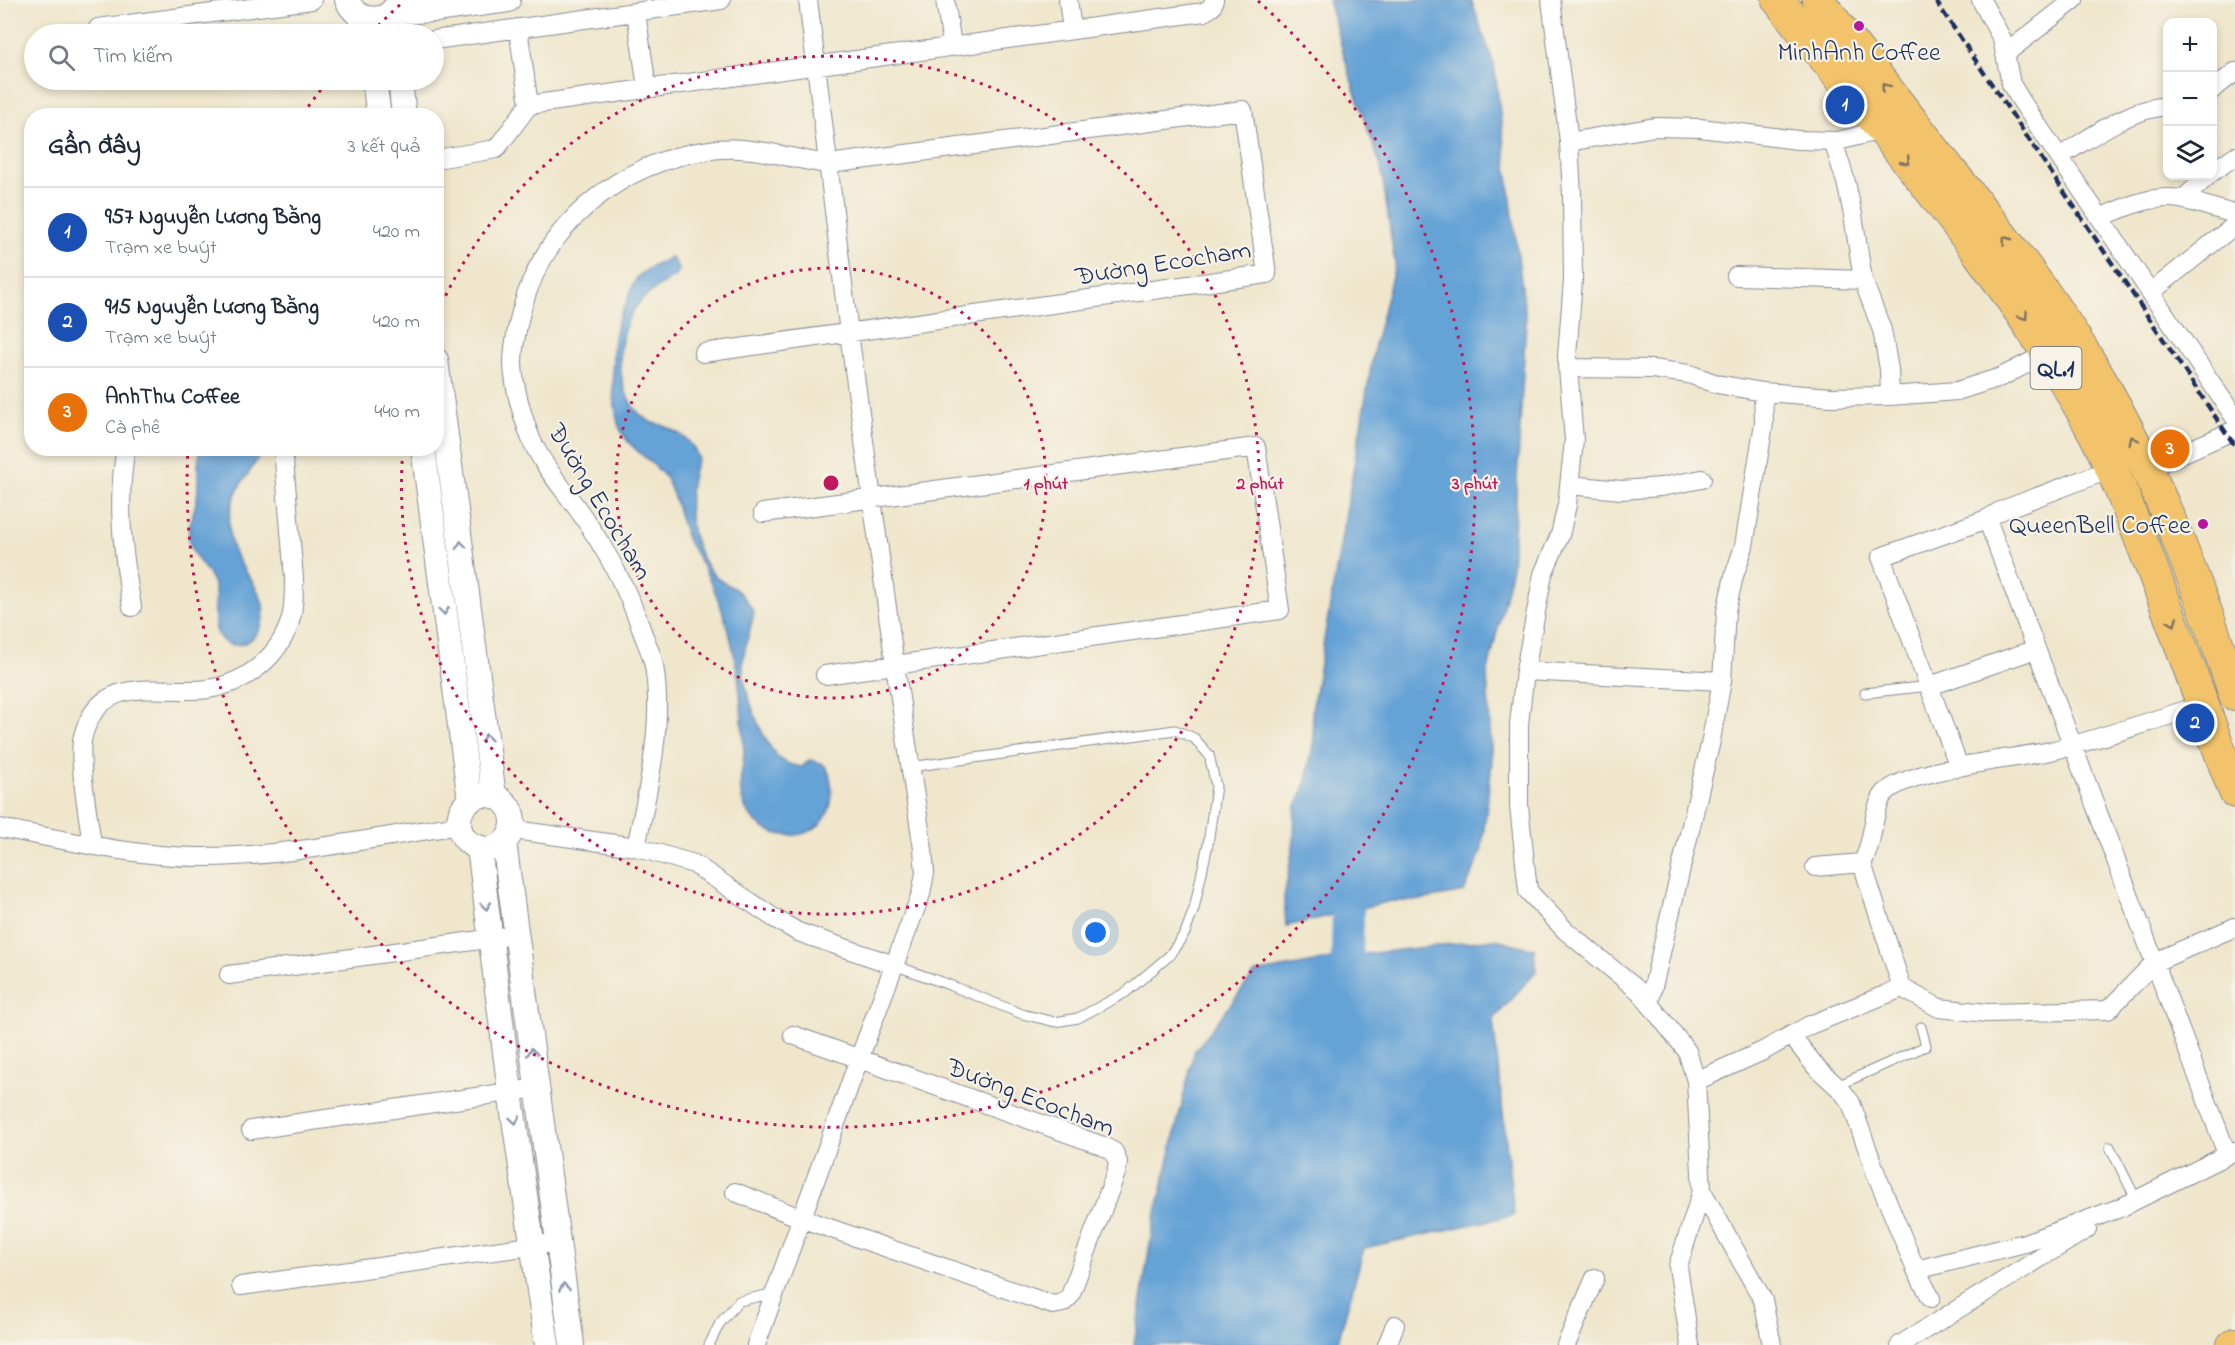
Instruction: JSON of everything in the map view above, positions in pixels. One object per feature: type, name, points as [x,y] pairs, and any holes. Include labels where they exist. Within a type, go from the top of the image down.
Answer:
[{"type":"highway","name":"QL.1","points":[[1778,0],[1982,256],[2048,353],[2098,439],[2159,584],[2235,792]]},
{"type":"highway","name":"QL.1","points":[[1818,0],[2037,283],[2098,375],[2147,469],[2205,605],[2235,695]]},
{"type":"highway","points":[[2159,584],[2189,570]]},
{"type":"street","points":[[129,24],[312,0]]},
{"type":"street","points":[[347,0],[365,24]]},
{"type":"street","points":[[370,24],[380,18],[508,0]]},
{"type":"street","points":[[444,39],[721,0]]},
{"type":"street","points":[[756,1345],[921,894],[925,873],[849,333],[808,0]]},
{"type":"street","points":[[945,0],[952,45]]},
{"type":"street","points":[[1068,0],[1072,30]]},
{"type":"street","points":[[444,158],[496,149],[529,105],[1204,12],[1212,7],[1214,0]]},
{"type":"street","points":[[1551,0],[1569,142],[1573,279],[1567,362],[1574,440],[1560,535],[1543,574],[1525,671],[1519,724],[1519,806],[1528,891],[1566,931],[1639,992],[1687,1052],[1696,1081],[1702,1191],[1678,1266],[1690,1345]]},
{"type":"street","points":[[1981,0],[2002,39],[2012,84],[2059,158],[2235,417]]},
{"type":"street","points":[[2005,54],[2074,0]]},
{"type":"street","points":[[636,12],[647,88]]},
{"type":"street","points":[[518,28],[529,105]]},
{"type":"street","points":[[2217,86],[2235,72]]},
{"type":"street","points":[[375,90],[378,108]]},
{"type":"street","points":[[401,90],[403,108]]},
{"type":"street","points":[[2059,158],[2114,123],[2134,114],[2163,107]]},
{"type":"street","name":"Đường Ecocham","points":[[636,847],[651,776],[656,709],[654,665],[634,605],[606,551],[544,464],[518,401],[513,363],[517,328],[526,294],[541,262],[554,242],[584,206],[612,184],[644,168],[677,156],[712,149],[745,149],[778,153],[810,162],[829,164],[1243,110],[1267,274],[703,353]]},
{"type":"street","points":[[1569,142],[1655,128],[1700,128],[1798,140],[1833,141],[1881,130]]},
{"type":"street","points":[[1833,141],[1846,182],[1863,280],[1882,330],[1890,396]]},
{"type":"street","points":[[2217,169],[2235,156]]},
{"type":"street","points":[[2183,199],[2204,180]]},
{"type":"street","points":[[2100,218],[2131,204],[2183,199],[2235,214]]},
{"type":"street","points":[[2150,292],[2235,225]]},
{"type":"street","points":[[1736,276],[1863,280]]},
{"type":"street","points":[[1567,362],[1689,374],[1717,384],[1763,392],[1832,397],[1890,396],[1957,391],[2001,377],[2048,353]]},
{"type":"street","points":[[1649,1004],[1710,745],[1722,681],[1726,611],[1744,546],[1764,423],[1763,392]]},
{"type":"street","points":[[444,420],[494,796]]},
{"type":"street","points":[[2147,469],[2235,430]]},
{"type":"street","points":[[763,513],[1256,447],[1280,610],[825,675]]},
{"type":"street","points":[[125,456],[121,485],[121,529],[132,607]]},
{"type":"street","points":[[92,845],[81,748],[86,728],[100,706],[126,690],[208,689],[235,681],[265,662],[285,635],[294,599],[284,456]]},
{"type":"street","points":[[424,456],[470,801]]},
{"type":"street","points":[[1959,767],[1881,556],[1987,519],[2000,511],[2110,469]]},
{"type":"street","points":[[1569,485],[1621,490],[1661,487],[1702,479]]},
{"type":"street","points":[[1916,1270],[2025,1243],[2129,1203],[2231,1153],[2155,962],[1987,519]]},
{"type":"street","points":[[1930,686],[2036,649]]},
{"type":"street","points":[[1525,671],[1722,681]]},
{"type":"street","points":[[2203,705],[2051,751],[1959,767],[1895,785],[1884,795],[1880,803],[1867,855],[1862,863],[1902,988],[1939,1008],[1987,1013],[2108,1010],[2155,962],[2235,927]]},
{"type":"street","points":[[572,1345],[516,935],[513,836],[512,829],[513,818],[506,804],[494,796],[481,795],[470,801],[461,812],[460,825],[466,839],[478,848],[494,848],[513,836],[636,847],[694,864],[798,932],[894,965]]},
{"type":"street","points":[[0,828],[92,845],[170,855],[227,856],[287,850],[460,825]]},
{"type":"street","points":[[478,848],[510,1092],[547,1345]]},
{"type":"street","points":[[1815,867],[1862,863]]},
{"type":"street","points":[[229,975],[516,935]]},
{"type":"street","points":[[1696,1081],[1810,1025],[1902,988]]},
{"type":"street","name":"Đường Ecocham","points":[[735,1192],[803,1219],[1053,1305],[1063,1303],[1070,1296],[1116,1173],[1118,1162],[1114,1152],[1102,1146],[793,1035]]},
{"type":"street","points":[[1791,1035],[1816,1067],[1837,1086],[1851,1103],[1877,1176],[1916,1270],[1931,1298]]},
{"type":"street","points":[[251,1130],[537,1088]]},
{"type":"street","points":[[1702,1191],[1763,1300],[1772,1345]]},
{"type":"street","points":[[1900,1345],[2129,1203]]},
{"type":"street","points":[[241,1286],[558,1242]]},
{"type":"street","points":[[1566,1345],[1595,1278]]},
{"type":"street","points":[[1387,1345],[1395,1325]]},
{"type":"lane","points":[[1864,693],[1930,686]]},
{"type":"lane","points":[[894,965],[1022,1014],[1055,1022],[1078,1018],[1125,993],[1169,956],[1185,933],[1194,909],[1204,865],[1216,786],[1209,755],[1194,738],[1174,730],[910,767]]},
{"type":"lane","points":[[1837,1086],[1926,1046],[1921,1026]]},
{"type":"lane","points":[[2110,1147],[2129,1203]]},
{"type":"lane","points":[[709,1345],[720,1323],[739,1301],[776,1293]]},
{"type":"water","points":[[1328,0],[1471,0],[1494,65],[1526,320],[1512,567],[1487,675],[1492,762],[1481,853],[1464,892],[1414,901],[1391,901],[1286,926],[1284,898],[1294,841],[1295,809],[1305,786],[1314,740],[1312,710],[1375,344],[1395,264],[1381,167],[1354,89]]},
{"type":"water","points":[[671,257],[679,269],[677,275],[640,302],[624,329],[620,364],[623,382],[628,397],[637,411],[650,422],[662,425],[684,437],[698,457],[691,487],[690,519],[693,534],[698,549],[714,575],[740,593],[754,612],[745,650],[743,672],[749,697],[765,737],[777,756],[786,762],[802,767],[809,760],[814,761],[822,764],[829,773],[830,808],[819,825],[803,834],[785,835],[766,829],[751,816],[742,796],[744,752],[739,681],[732,642],[720,605],[704,568],[688,541],[669,484],[659,470],[626,439],[618,423],[613,373],[613,346],[617,324],[640,274]]},
{"type":"water","points":[[199,456],[259,456],[237,491],[230,514],[229,530],[232,546],[236,557],[256,587],[264,609],[263,620],[257,633],[242,644],[230,644],[220,638],[215,626],[215,588],[190,545],[189,528],[197,498]]},
{"type":"water","points":[[1495,939],[1534,949],[1536,971],[1493,1020],[1514,1215],[1364,1248],[1337,1345],[1134,1345],[1152,1231],[1194,1052],[1255,973],[1348,956]]},
{"type":"waterway","points":[[1346,1000],[1349,869]]},
{"type":"waterway","points":[[1341,913],[1348,956]]},
{"type":"railway","points":[[1935,0],[2235,446]]},
{"type":"place","name":"MinhAnh Coffee","points":[[1859,26]]},
{"type":"place","name":"957 Nguyễn Lương Bằng","points":[[1845,105]]},
{"type":"place","name":"AnhThu Coffee","points":[[2170,449]]},
{"type":"place","name":"QueenBell Coffee","points":[[2203,524]]},
{"type":"place","name":"915 Nguyễn Lương Bằng","points":[[2195,723]]}]
